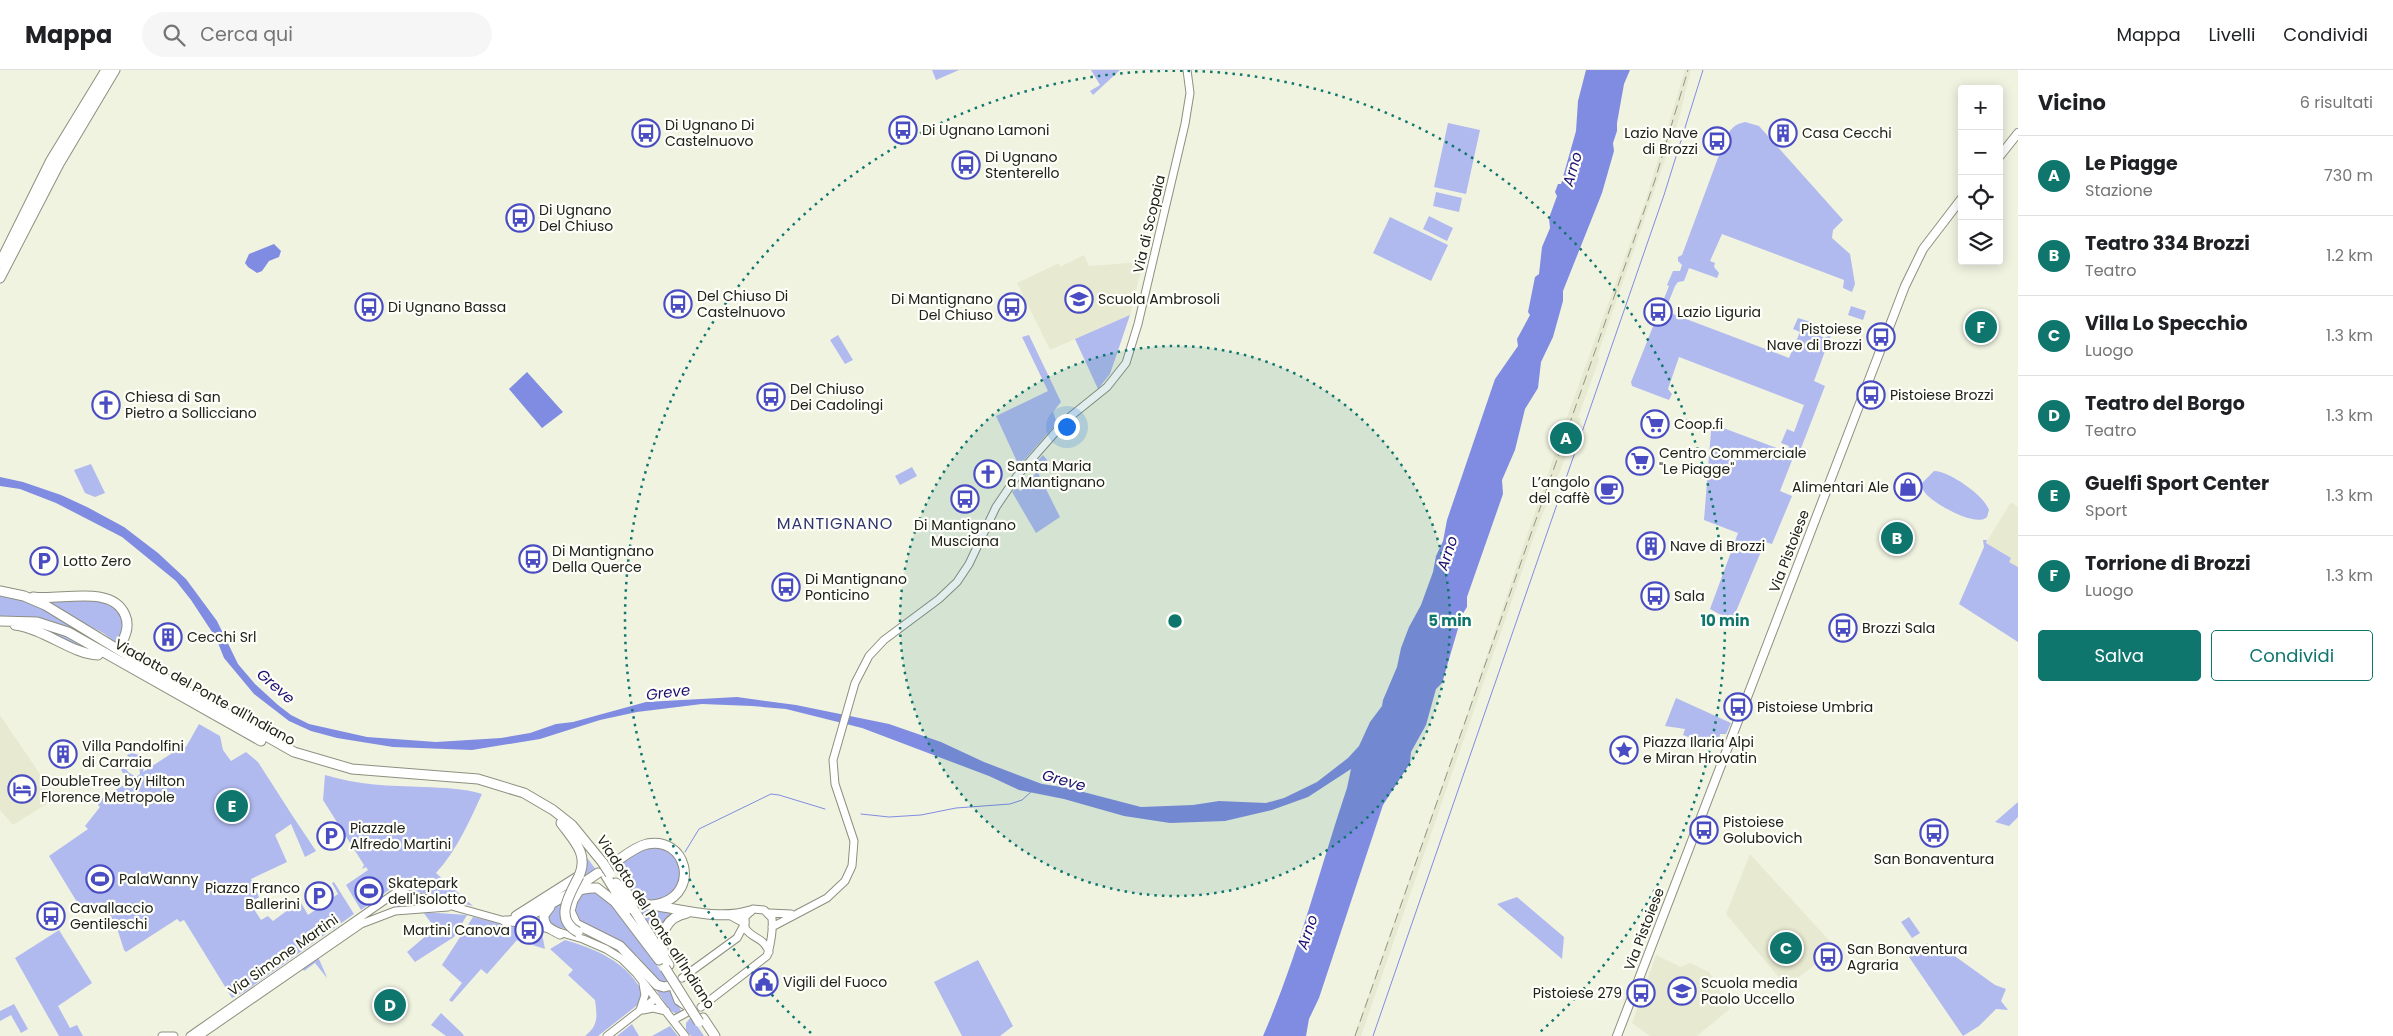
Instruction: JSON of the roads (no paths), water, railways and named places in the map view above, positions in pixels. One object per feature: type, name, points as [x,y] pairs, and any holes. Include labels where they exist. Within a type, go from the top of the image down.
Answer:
[{"type":"highway","points":[[0,278],[7,254],[51,160],[106,70]]},
{"type":"highway","points":[[0,263],[115,70]]},
{"type":"highway","name":"Viadotto del Ponte all'Indiano","points":[[0,591],[24,596],[44,605],[186,691],[294,752],[335,766],[364,771],[488,781],[516,790],[537,803],[572,826],[605,870],[701,1020],[708,1036]]},
{"type":"highway","points":[[24,596],[53,599],[97,596],[112,600],[121,608],[127,622],[122,642]]},
{"type":"highway","name":"Viadotto del Ponte all'Indiano","points":[[0,621],[20,620],[52,625],[85,640],[245,732],[307,762],[363,777],[483,786],[537,803],[576,837],[616,883],[665,963]]},
{"type":"highway","points":[[0,621],[36,629],[86,653],[98,655]]},
{"type":"highway","points":[[561,823],[583,854],[583,866],[564,911],[568,923],[578,932],[600,939],[631,957]]},
{"type":"highway","points":[[502,920],[526,918],[567,895],[645,844],[662,844],[675,851],[684,868],[683,884],[674,897],[655,906]]},
{"type":"highway","points":[[502,920],[525,912],[579,876]]},
{"type":"highway","points":[[616,883],[637,901],[655,906],[731,915],[750,911]]},
{"type":"highway","points":[[567,895],[595,887],[606,893],[665,963]]},
{"type":"highway","points":[[578,892],[572,900],[570,911],[576,924],[616,943],[657,985],[664,987],[672,985]]},
{"type":"highway","points":[[552,904],[545,914],[544,921],[549,929],[560,934]]},
{"type":"highway","points":[[665,963],[662,942],[666,925],[680,914],[695,912]]},
{"type":"highway","points":[[731,915],[744,924]]},
{"type":"highway","name":"Viadotto del Ponte all'Indiano","points":[[701,1020],[715,1036]]},
{"type":"main road","points":[[2003,146],[2018,127]]},
{"type":"main road","points":[[2003,152],[2018,133]]},
{"type":"main road","name":"Via Pistoiese","points":[[1617,1036],[1905,286],[1923,249],[1958,203]]},
{"type":"main road","name":"Via Pistoiese","points":[[1621,1036],[1902,304],[1925,254],[1958,210]]},
{"type":"street","name":"Via di Scopaia","points":[[771,928],[818,904],[835,892],[847,877],[854,861],[852,835],[837,791],[833,764],[837,742],[850,700],[858,677],[869,656],[879,644],[939,599],[957,582],[969,564],[1005,493],[1071,415],[1112,383],[1126,363],[1132,347],[1185,124],[1190,93],[1187,71]]},
{"type":"street","name":"Via Simone Martini","points":[[190,1036],[391,894],[398,891],[502,920],[513,925],[588,941],[611,952],[628,965],[643,981],[685,1036]]},
{"type":"street","points":[[404,892],[408,895],[409,902],[404,910]]},
{"type":"street","points":[[391,894],[389,904],[395,910]]},
{"type":"street","name":"Via Simone Martini","points":[[199,1036],[346,933],[368,920],[395,910],[455,907]]},
{"type":"street","points":[[738,938],[750,911],[758,908],[769,913],[797,914]]},
{"type":"street","points":[[700,1006],[759,964],[769,952],[772,918],[769,913]]},
{"type":"street","points":[[744,924],[746,931],[764,942],[769,952]]},
{"type":"street","points":[[682,978],[738,938],[765,935],[771,928]]},
{"type":"street","points":[[640,1010],[645,995],[643,981]]},
{"type":"street","points":[[672,985],[678,1001],[689,1012]]},
{"type":"street","points":[[607,1036],[656,998]]},
{"type":"street","points":[[640,1010],[654,1008],[666,1012]]},
{"type":"street","points":[[673,1020],[689,1012]]},
{"type":"street","points":[[678,1028],[689,1012]]},
{"type":"street","points":[[162,1036],[174,1036]]},
{"type":"water","name":"Arno","points":[[1586,70],[1630,70],[1624,84],[1617,131],[1613,143],[1614,151],[1602,193],[1563,291],[1563,301],[1553,337],[1541,362],[1538,388],[1525,409],[1515,450],[1502,480],[1503,494],[1467,597],[1467,607],[1462,615],[1442,683],[1436,689],[1426,725],[1411,752],[1410,763],[1383,805],[1319,998],[1309,1019],[1306,1036],[1263,1036],[1298,944],[1347,788],[1351,769],[1308,797],[1272,810],[1225,821],[1170,823],[1124,816],[1064,799],[1019,790],[989,776],[862,728],[786,709],[702,704],[637,712],[600,720],[540,739],[472,750],[393,747],[337,738],[311,731],[289,721],[254,694],[224,658],[216,638],[176,581],[122,537],[56,503],[20,489],[0,486],[0,477],[23,482],[61,495],[124,527],[158,553],[186,579],[217,621],[238,664],[255,684],[291,715],[309,724],[367,737],[436,742],[501,738],[530,733],[556,724],[573,722],[646,702],[737,697],[796,705],[889,724],[941,742],[984,762],[1042,784],[1068,788],[1141,807],[1193,805],[1219,801],[1266,803],[1284,798],[1317,782],[1348,758],[1359,746],[1370,722],[1382,706],[1397,667],[1401,648],[1409,627],[1421,605],[1433,572],[1436,556],[1443,541],[1447,520],[1495,379],[1518,346],[1517,339],[1530,315],[1528,312],[1535,277],[1539,274],[1542,247],[1550,228],[1549,218],[1557,196],[1555,192],[1558,184],[1561,184],[1576,131],[1578,101]]},
{"type":"water","points":[[274,244],[281,251],[279,257],[269,261],[262,271],[257,273],[248,267],[245,263],[249,254]]},
{"type":"water","points":[[527,372],[563,412],[542,428],[509,389]]},
{"type":"waterway","points":[[1373,1036],[1664,195],[1703,70]]},
{"type":"waterway","points":[[861,814],[889,817],[921,815],[956,808],[1010,804],[1022,800],[1032,791]]},
{"type":"waterway","points":[[685,852],[699,829],[771,794],[825,809]]},
{"type":"railway","points":[[1355,1036],[1655,180],[1688,70]]},
{"type":"place","name":"Di Ugnano Lamoni","points":[[903,130]]},
{"type":"place","name":"Di Ugnano Di Castelnuovo","points":[[646,133]]},
{"type":"place","name":"Casa Cecchi","points":[[1783,133]]},
{"type":"place","name":"Lazio Nave di Brozzi","points":[[1717,141]]},
{"type":"place","name":"Di Ugnano Stenterello","points":[[966,165]]},
{"type":"place","name":"Di Ugnano Del Chiuso","points":[[520,218]]},
{"type":"place","name":"Scuola Ambrosoli","points":[[1079,299]]},
{"type":"place","name":"Del Chiuso Di Castelnuovo","points":[[678,304]]},
{"type":"place","name":"Di Ugnano Bassa","points":[[369,307]]},
{"type":"place","name":"Di Mantignano Del Chiuso","points":[[1012,307]]},
{"type":"place","name":"Lazio Liguria","points":[[1658,312]]},
{"type":"place","name":"Torrione di Brozzi","points":[[1981,327]]},
{"type":"place","name":"Pistoiese Nave di Brozzi","points":[[1881,337]]},
{"type":"place","name":"Pistoiese Brozzi","points":[[1871,395]]},
{"type":"place","name":"Del Chiuso Dei Cadolingi","points":[[771,397]]},
{"type":"place","name":"Chiesa di San Pietro a Sollicciano","points":[[106,405]]},
{"type":"place","name":"Coop.fi","points":[[1655,424]]},
{"type":"place","name":"Le Piagge","points":[[1566,438]]},
{"type":"place","name":"Centro Commerciale \"Le Piagge\"","points":[[1640,461]]},
{"type":"place","name":"Santa Maria a Mantignano","points":[[988,474]]},
{"type":"place","name":"Alimentari Ale","points":[[1908,487]]},
{"type":"place","name":"L’angolo del caffè","points":[[1609,490]]},
{"type":"place","name":"Di Mantignano Musciana","points":[[965,499]]},
{"type":"place","name":"Teatro 334 Brozzi","points":[[1897,538]]},
{"type":"place","name":"Nave di Brozzi","points":[[1651,546]]},
{"type":"place","name":"Di Mantignano Della Querce","points":[[533,559]]},
{"type":"place","name":"Lotto Zero","points":[[44,561]]},
{"type":"place","name":"Di Mantignano Ponticino","points":[[786,587]]},
{"type":"place","name":"Sala","points":[[1655,596]]},
{"type":"place","name":"Brozzi Sala","points":[[1843,628]]},
{"type":"place","name":"Cecchi Srl","points":[[168,637]]},
{"type":"place","name":"Pistoiese Umbria","points":[[1738,707]]},
{"type":"place","name":"Piazza Ilaria Alpi e Miran Hrovatin","points":[[1624,750]]},
{"type":"place","name":"Villa Pandolfini di Carraia","points":[[63,754]]},
{"type":"place","name":"DoubleTree by Hilton Florence Metropole","points":[[22,789]]},
{"type":"place","name":"Guelfi Sport Center","points":[[232,806]]},
{"type":"place","name":"Pistoiese Golubovich","points":[[1704,830]]},
{"type":"place","name":"San Bonaventura","points":[[1934,833]]},
{"type":"place","name":"Piazzale Alfredo Martini","points":[[331,836]]},
{"type":"place","name":"PalaWanny","points":[[100,879]]},
{"type":"place","name":"Skatepark dell'Isolotto","points":[[369,891]]},
{"type":"place","name":"Piazza Franco Ballerini","points":[[319,896]]},
{"type":"place","name":"Cavallaccio Gentileschi","points":[[51,916]]},
{"type":"place","name":"Martini Canova","points":[[529,930]]},
{"type":"place","name":"Villa Lo Specchio","points":[[1786,948]]},
{"type":"place","name":"San Bonaventura Agraria","points":[[1828,957]]},
{"type":"place","name":"Vigili del Fuoco","points":[[764,982]]},
{"type":"place","name":"Scuola media Paolo Uccello","points":[[1682,991]]},
{"type":"place","name":"Pistoiese 279","points":[[1641,993]]},
{"type":"place","name":"Teatro del Borgo","points":[[390,1005]]},
{"type":"district","name":"MANTIGNANO","points":[[835,523]]},
{"type":"water label","name":"Greve","points":[[276,686]]},
{"type":"water label","name":"Greve","points":[[668,692]]},
{"type":"water label","name":"Greve","points":[[1064,780]]}]
